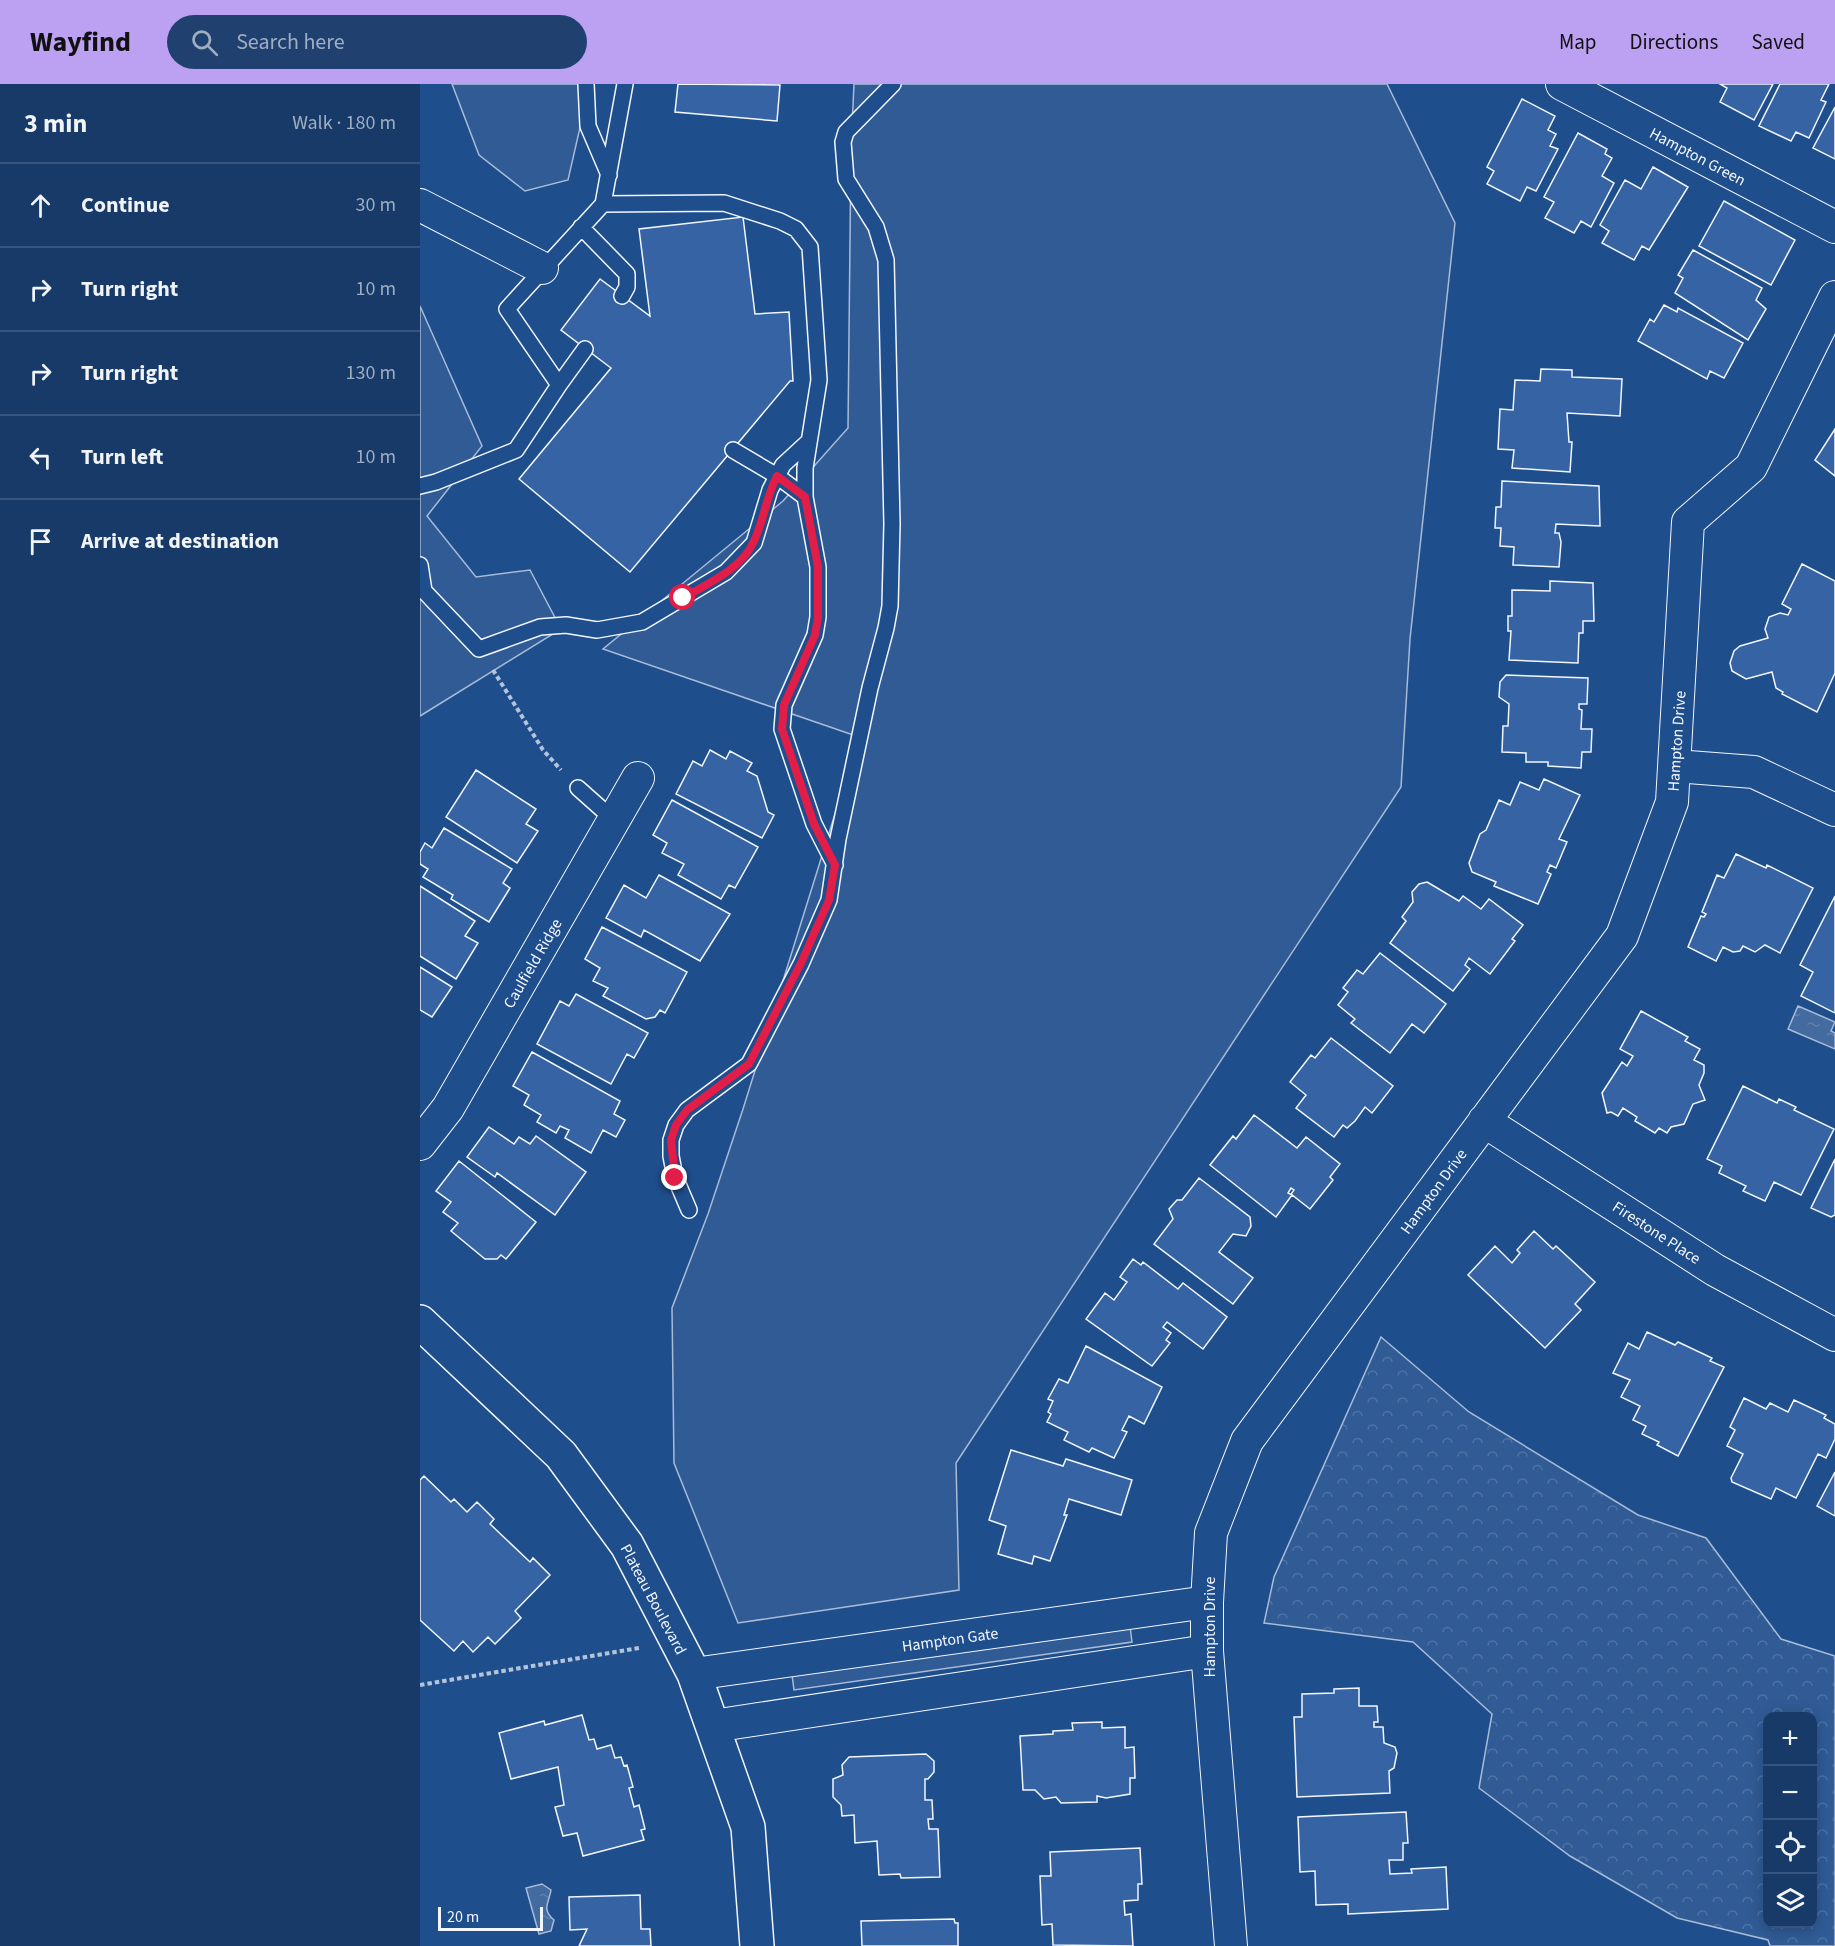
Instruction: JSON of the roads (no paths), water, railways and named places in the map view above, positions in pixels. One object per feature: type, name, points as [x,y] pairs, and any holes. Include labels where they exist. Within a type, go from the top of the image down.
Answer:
[{"type":"street","name":"Hampton Green","points":[[1562,84],[1835,227]]},
{"type":"street","points":[[420,205],[542,268]]},
{"type":"street","name":"Hampton Drive","points":[[1231,1946],[1207,1651],[1211,1533],[1247,1441],[1622,936],[1672,802],[1688,522],[1751,467],[1835,297]]},
{"type":"street","points":[[1675,766],[1754,772],[1835,810]]},
{"type":"street","name":"Caulfield Ridge","points":[[420,1144],[448,1108],[638,778]]},
{"type":"street","name":"Firestone Place","points":[[1484,1121],[1714,1270],[1835,1335]]},
{"type":"street","name":"Plateau Boulevard","points":[[420,1322],[561,1455],[627,1545],[694,1674],[748,1827],[757,1946]]},
{"type":"street","name":"Hampton Gate","points":[[694,1674],[1207,1602]]},
{"type":"street","points":[[713,1726],[1207,1651]]},
{"type":"lane","points":[[586,84],[588,126],[609,175]]},
{"type":"lane","points":[[689,1210],[675,1178],[671,1140],[676,1125],[687,1110],[749,1064],[801,963],[829,900],[870,687],[890,606],[892,524],[886,260],[876,227],[846,179],[843,142],[846,132],[893,84]]},
{"type":"lane","points":[[559,386],[507,309],[542,268],[603,204],[625,89]]},
{"type":"lane","points":[[603,204],[724,203],[780,221],[796,230],[810,247],[819,365],[818,391],[805,468],[805,497],[818,567],[818,617],[815,635],[784,705],[782,729],[814,824],[835,865]]},
{"type":"lane","points":[[581,226],[627,274],[627,287],[622,296]]},
{"type":"lane","points":[[420,486],[436,482],[516,450],[585,349]]},
{"type":"lane","points":[[420,565],[424,591],[479,649],[540,627],[566,625],[597,630],[642,622],[654,617],[726,572],[750,548],[760,527],[770,490],[783,465],[809,441]]},
{"type":"lane","points":[[733,450],[777,476],[805,497]]},
{"type":"lane","points":[[578,788],[614,820]]},
{"type":"water","points":[[1798,1006],[1835,1022],[1831,1031],[1835,1033],[1835,1049],[1788,1029]]},
{"type":"water","points":[[542,1884],[551,1890],[547,1909],[554,1920],[551,1931],[539,1934],[526,1888]]}]
